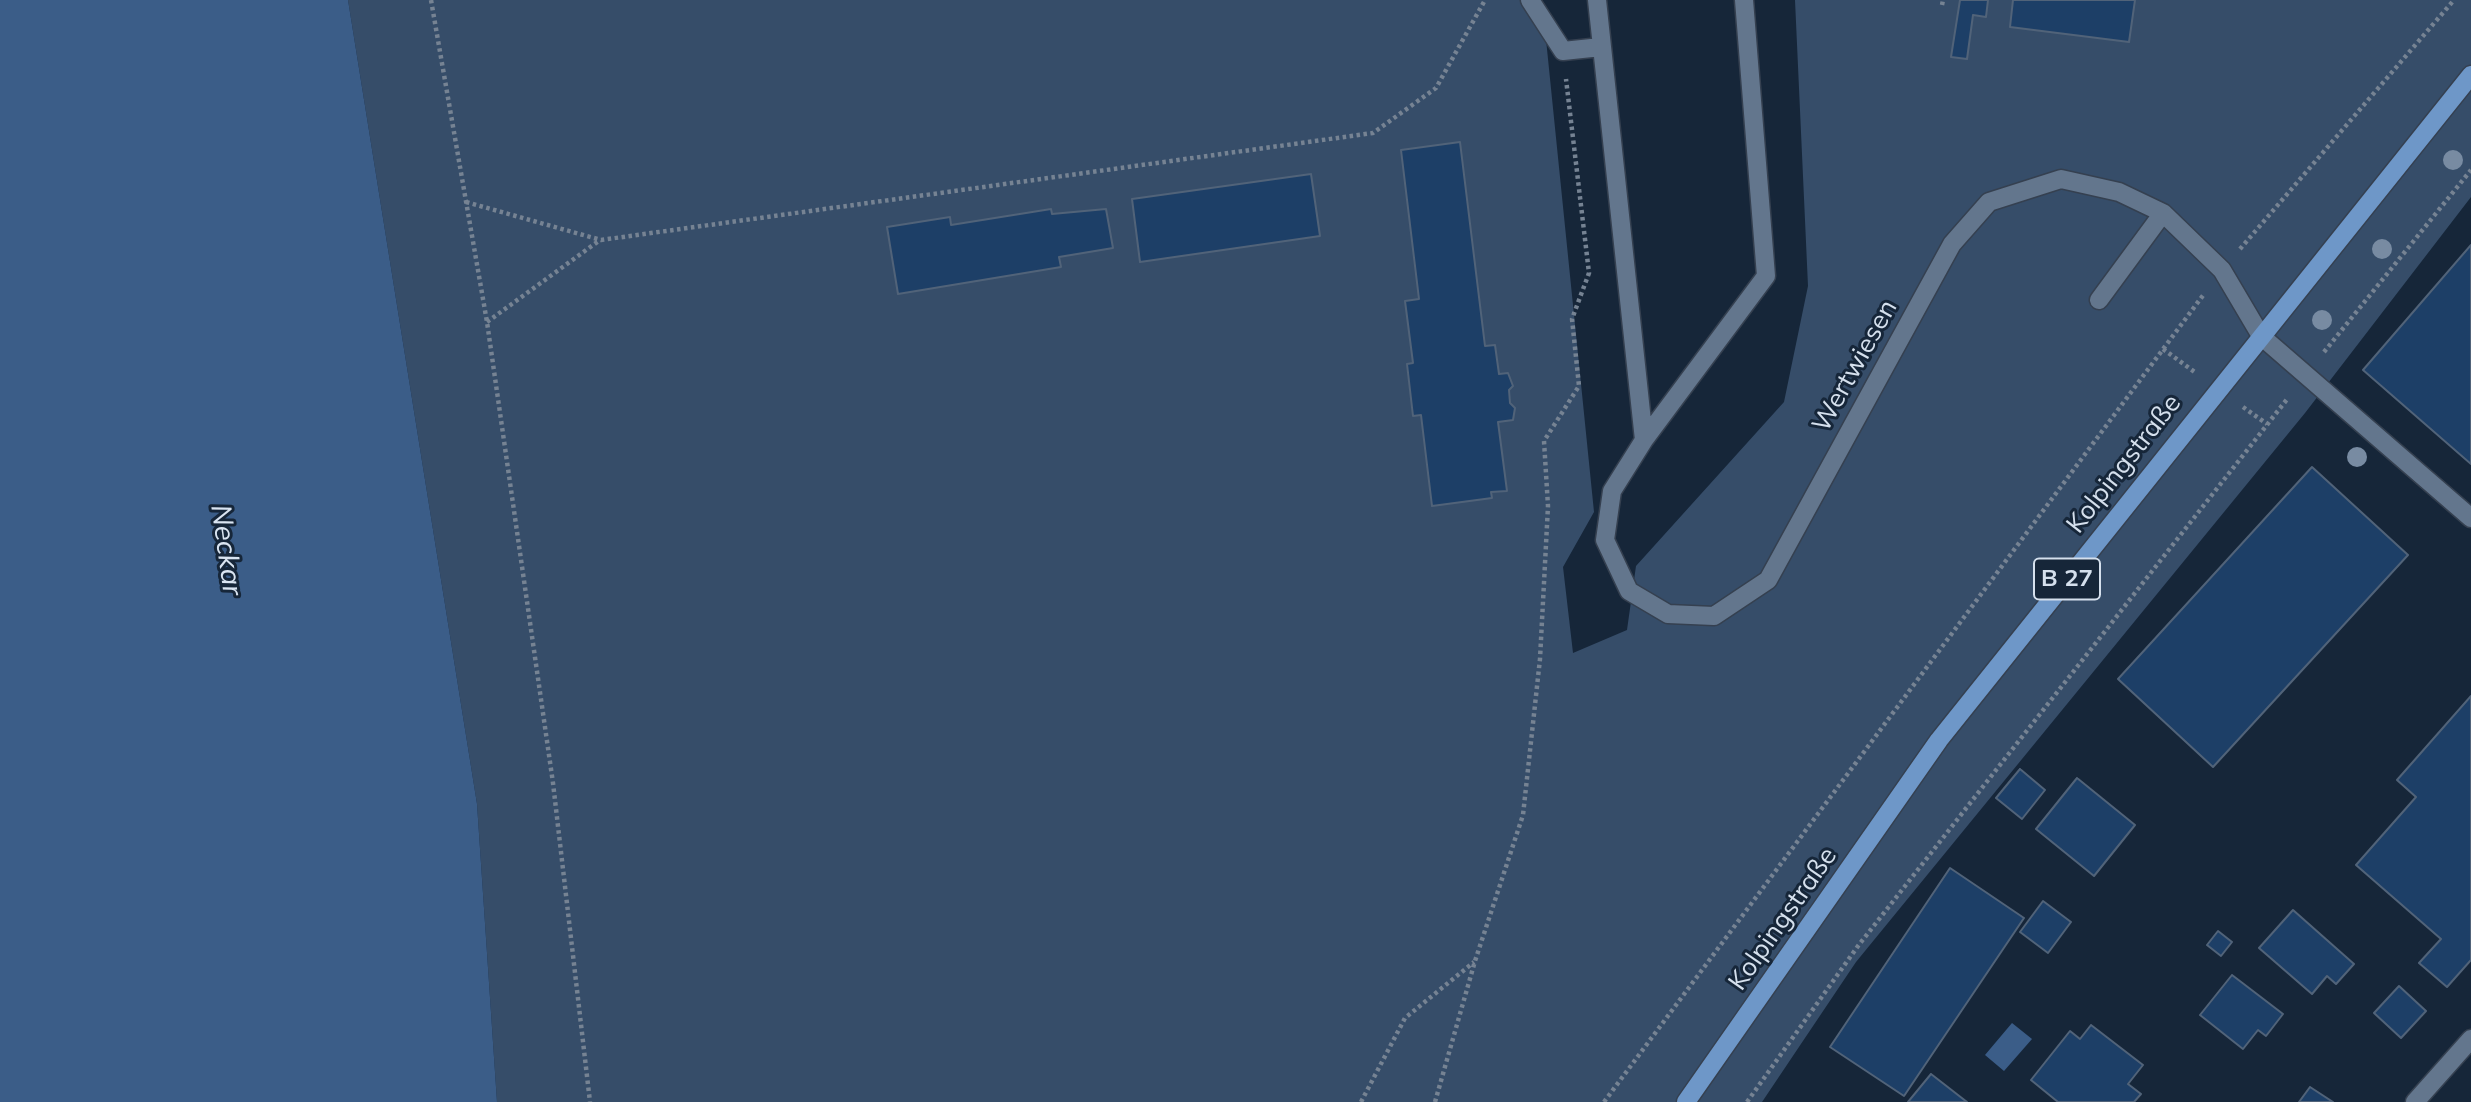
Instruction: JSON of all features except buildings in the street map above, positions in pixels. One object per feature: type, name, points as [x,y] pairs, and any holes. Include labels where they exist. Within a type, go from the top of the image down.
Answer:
[{"type":"main road","name":"Kolpingstraße","points":[[1686,1102],[1939,740],[2471,75]]},
{"type":"street","points":[[1530,0],[1563,51],[1601,47]]},
{"type":"street","points":[[1597,0],[1644,440]]},
{"type":"street","name":"Wertwiesen","points":[[1744,0],[1766,276],[1644,440],[1612,491],[1605,540],[1629,591],[1668,614],[1714,616],[1768,580],[1951,244],[1989,202],[2061,179],[2119,192],[2163,213],[2222,270],[2261,336],[2471,518]]},
{"type":"street","points":[[2099,300],[2163,213]]},
{"type":"street","points":[[2415,1102],[2471,1040]]},
{"type":"path","points":[[431,0],[486,322],[553,783],[590,1102]]},
{"type":"path","points":[[466,202],[601,240],[1373,133],[1436,88],[1485,0]]},
{"type":"path","points":[[1604,1102],[2222,270],[2454,0]]},
{"type":"path","points":[[1435,1102],[1475,961],[1522,815],[1541,645],[1548,506],[1544,441],[1579,386],[1572,319],[1589,274],[1563,51]]},
{"type":"path","points":[[1747,1102],[1858,946],[2305,375],[2471,170]]},
{"type":"path","points":[[486,322],[601,240]]},
{"type":"path","points":[[1361,1102],[1405,1018],[1475,961]]},
{"type":"shaded area","points":[[348,0],[1542,0],[1594,512],[1563,567],[1573,653],[1627,630],[1636,566],[1784,402],[1808,286],[1795,0],[2471,0],[2471,197],[2305,413],[1856,962],[1762,1102],[497,1102],[477,804]]},
{"type":"water","name":"Neckar","points":[[0,0],[348,0],[477,804],[497,1102],[0,1102]]},
{"type":"water","points":[[2012,1023],[2032,1039],[2004,1071],[1985,1055]]}]
